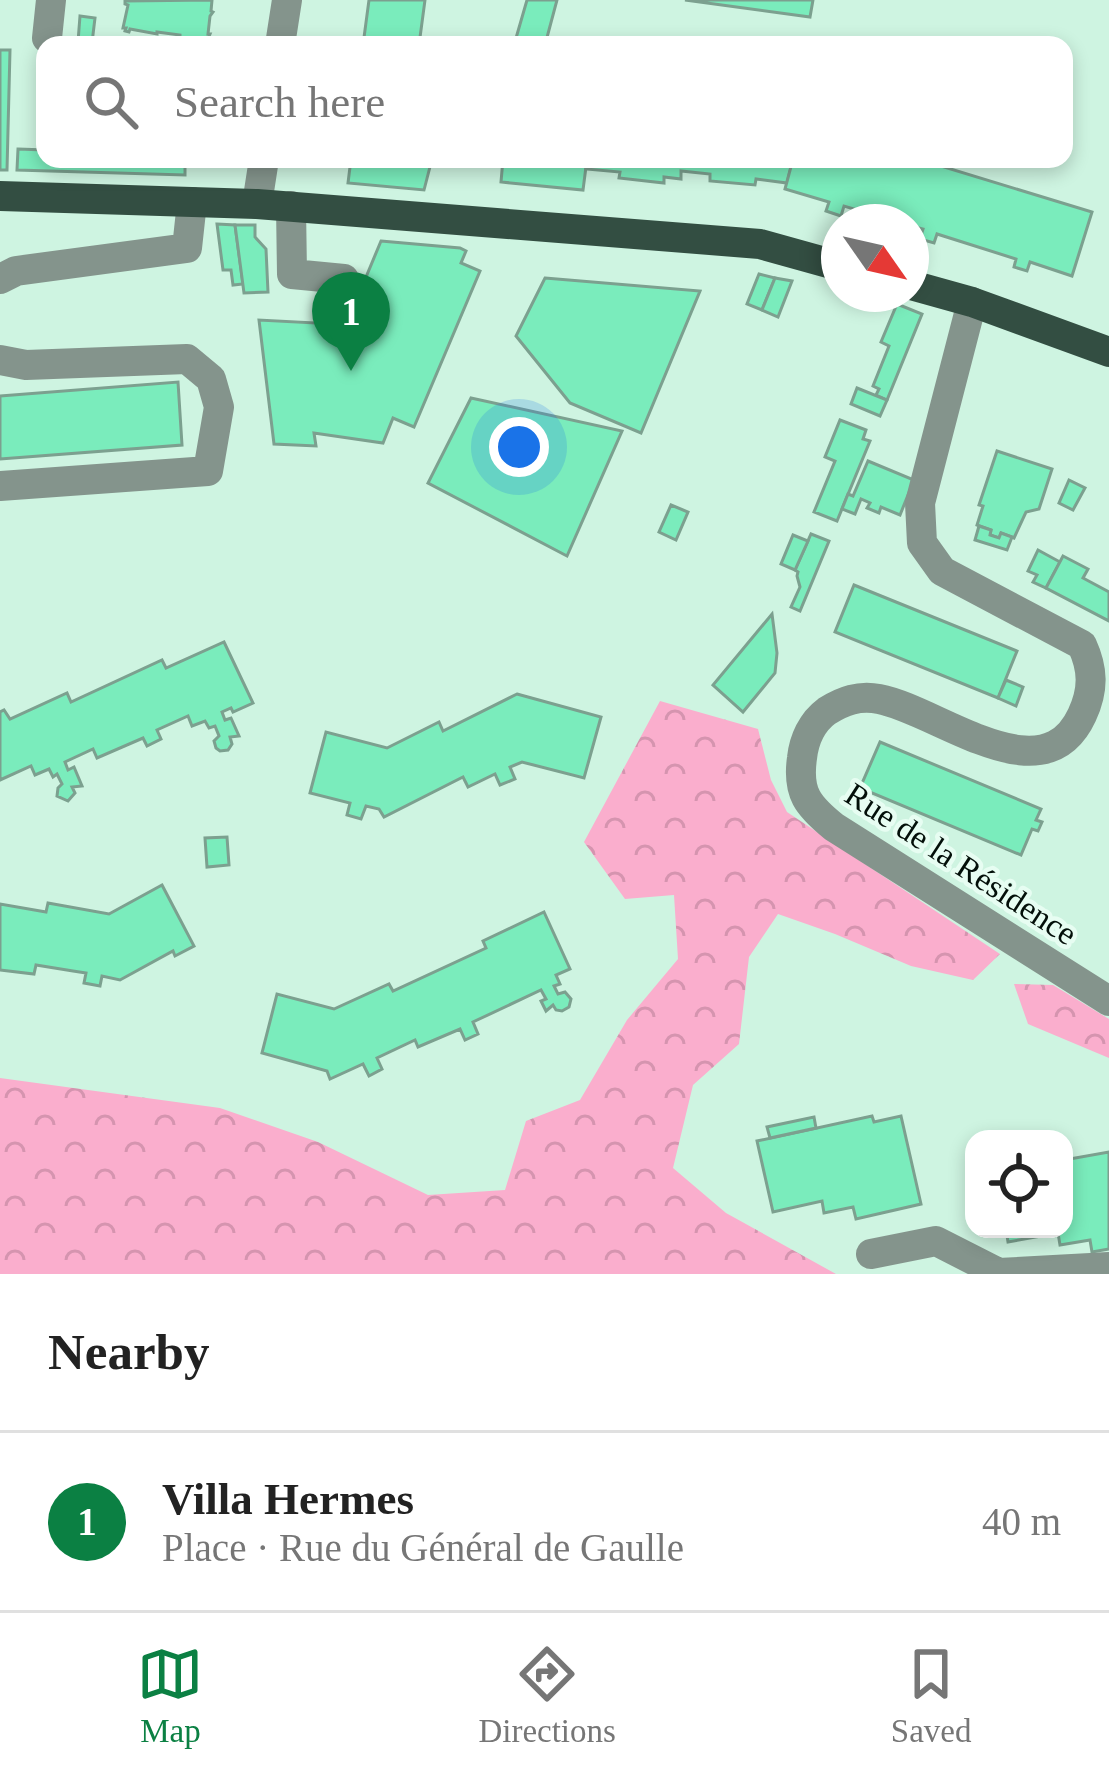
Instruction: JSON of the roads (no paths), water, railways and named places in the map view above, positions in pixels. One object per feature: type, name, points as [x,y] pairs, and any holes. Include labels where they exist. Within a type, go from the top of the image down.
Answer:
[{"type":"main road","points":[[0,196],[257,203],[760,244],[821,261]]},
{"type":"main road","points":[[929,290],[1109,352]]},
{"type":"street","points":[[47,36],[51,0]]},
{"type":"street","points":[[281,36],[287,0]]},
{"type":"street","points":[[257,203],[263,168]]},
{"type":"street","points":[[0,279],[16,271],[187,248],[192,202]]},
{"type":"street","points":[[291,206],[292,274],[344,279]]},
{"type":"street","name":"Rue de la Résidence","points":[[972,302],[920,503],[922,543],[942,571],[1082,645],[1092,667],[1082,718],[1062,742],[1040,752],[1014,751],[878,699],[846,700],[820,716],[804,742],[800,774],[808,806],[834,827],[1109,1001]]},
{"type":"street","points":[[0,360],[26,365],[187,359],[211,379],[219,407],[208,471],[0,487]]},
{"type":"street","points":[[871,1254],[936,1241],[999,1273],[1109,1267]]},
{"type":"place","name":"Villa Hermes","points":[[351,371]]}]
